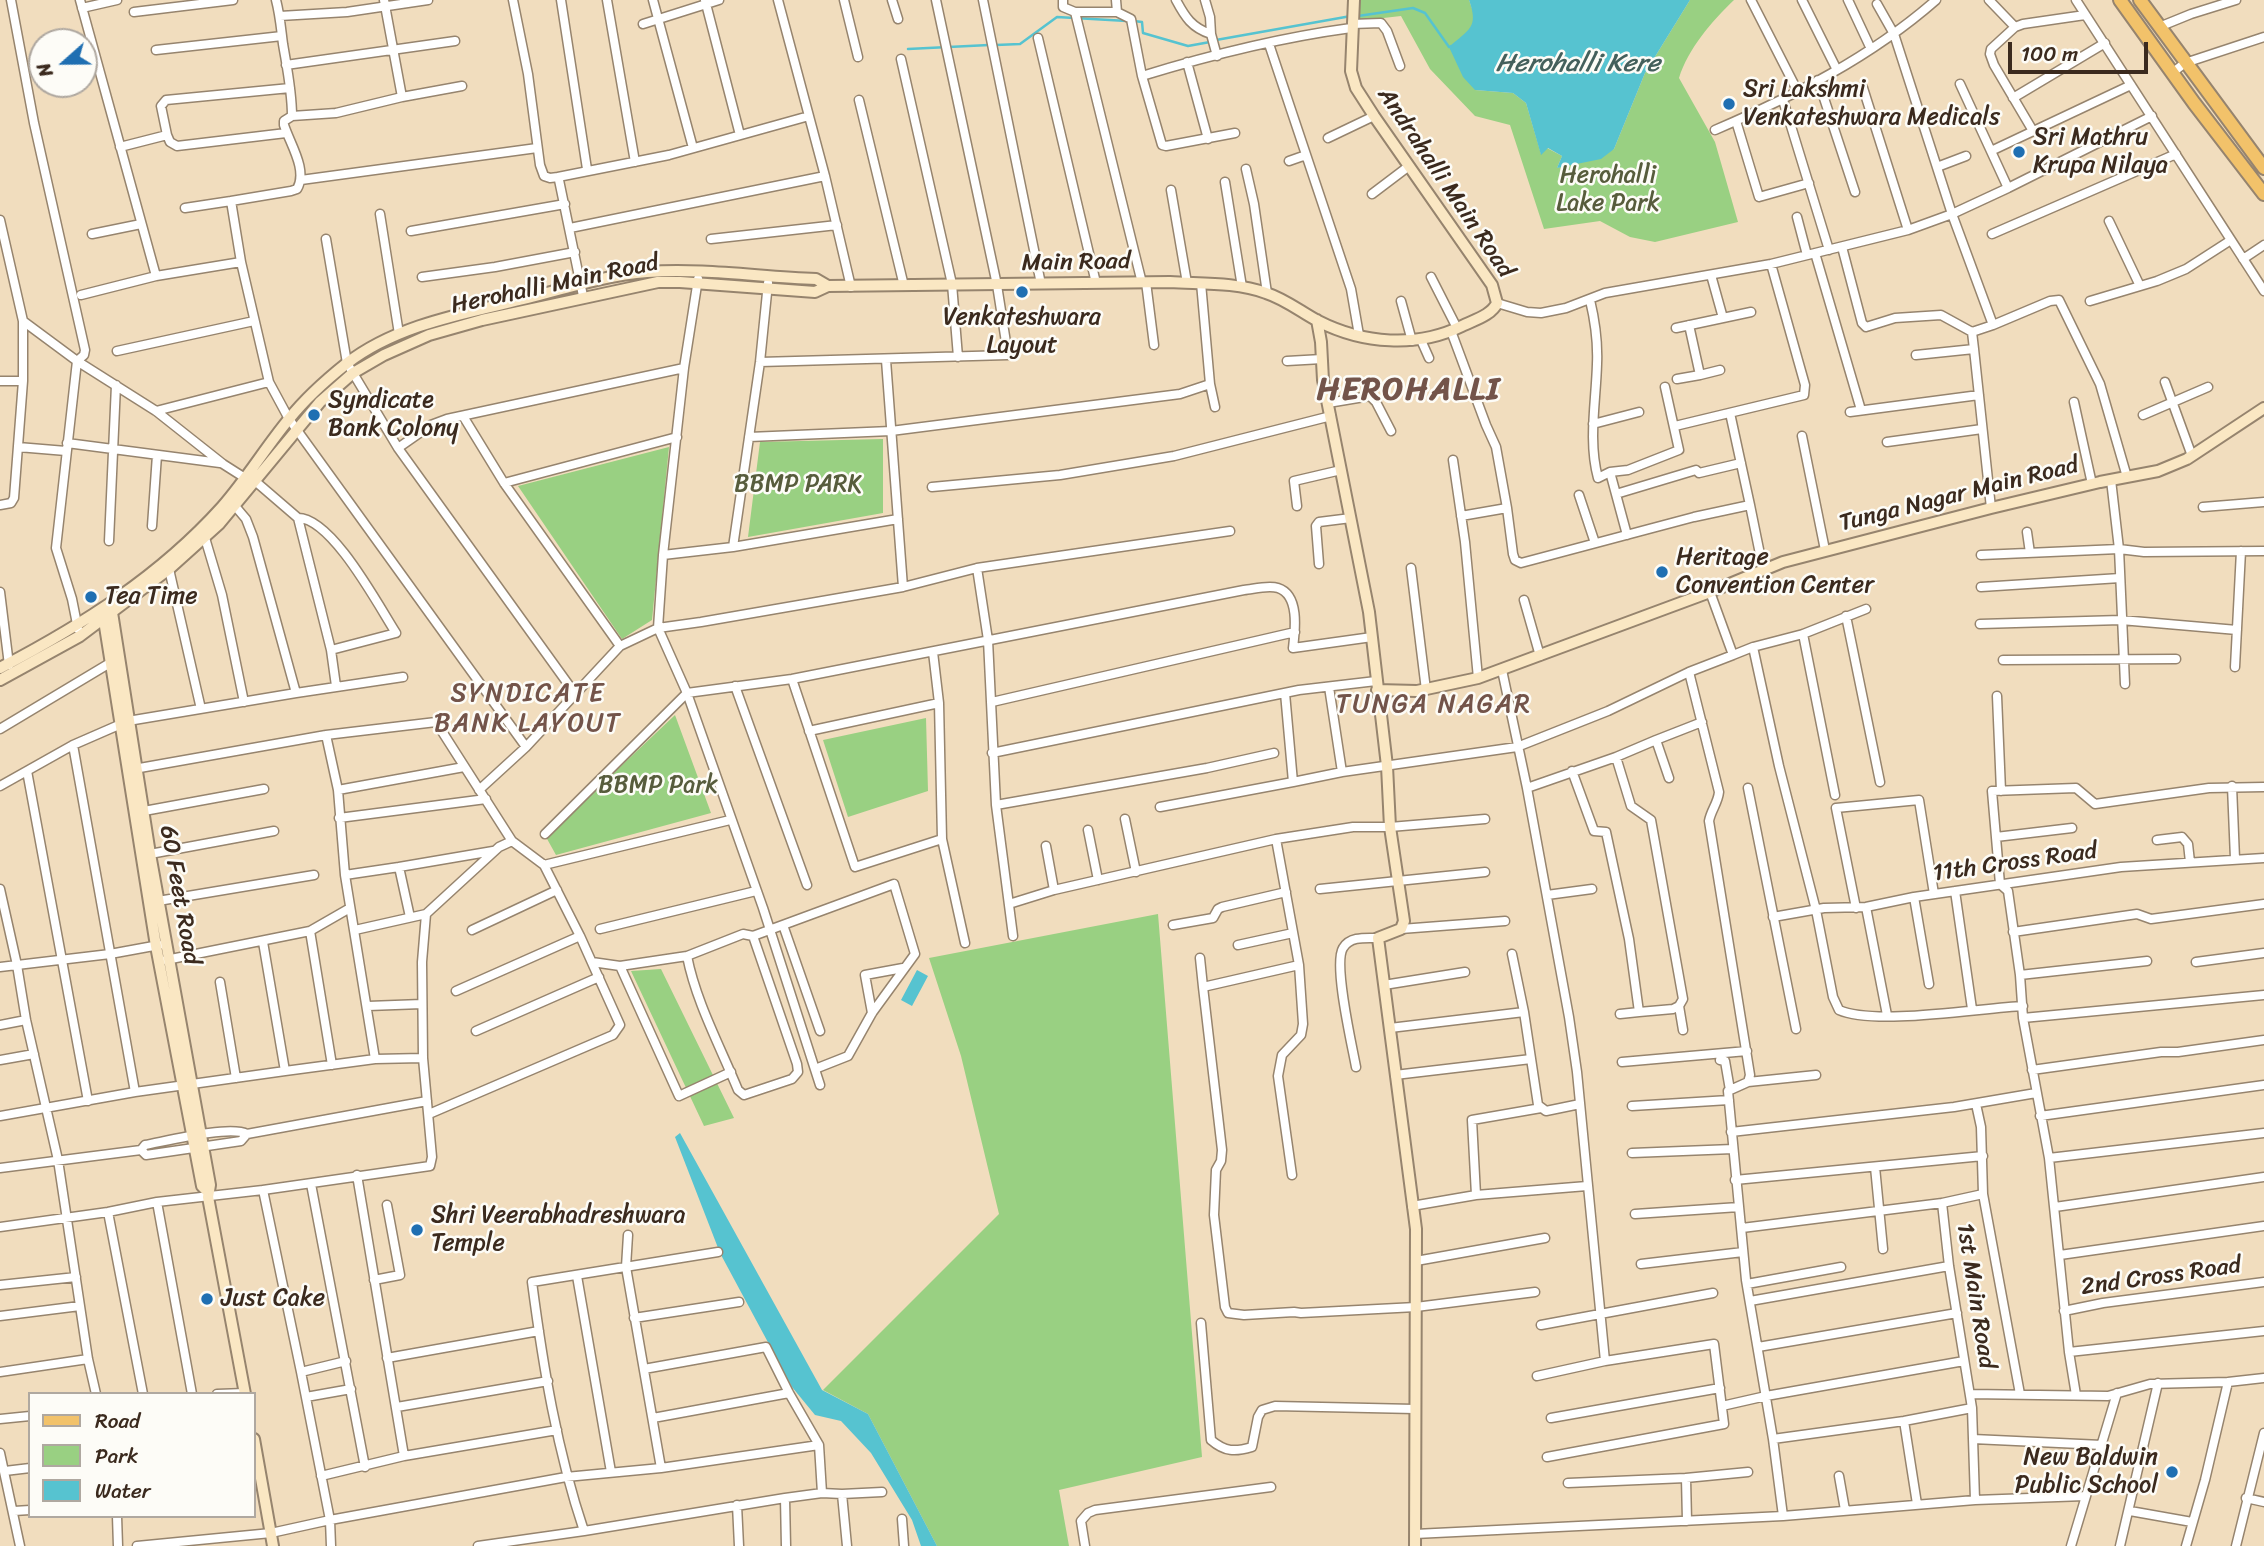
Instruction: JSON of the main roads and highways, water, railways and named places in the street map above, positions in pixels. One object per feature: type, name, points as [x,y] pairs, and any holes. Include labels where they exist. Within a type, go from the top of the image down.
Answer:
[{"type":"main road","points":[[2120,0],[2172,73],[2260,180],[2264,194]]},
{"type":"main road","points":[[2140,0],[2264,168]]},
{"type":"water","name":"Herohalli Kere","points":[[1469,0],[1690,0],[1645,73],[1614,149],[1601,159],[1557,168],[1562,156],[1548,148],[1541,155],[1526,103],[1513,93],[1475,90],[1463,77],[1449,47],[1470,27],[1473,17]]},
{"type":"water","points":[[917,970],[928,976],[912,1006],[901,1000]]},
{"type":"water","points":[[680,1133],[822,1390],[868,1414],[937,1546],[921,1546],[912,1520],[871,1453],[841,1421],[815,1415],[792,1387],[720,1253],[675,1137]]},
{"type":"waterway","points":[[1358,16],[1413,8],[1425,13],[1449,47],[1451,46]]},
{"type":"waterway","points":[[1216,40],[1351,16]]},
{"type":"waterway","points":[[996,45],[1020,44],[1057,17],[1127,21]]},
{"type":"waterway","points":[[1134,21],[1142,22],[1143,33],[1188,46],[1210,42]]},
{"type":"waterway","points":[[908,49],[989,45]]},
{"type":"place","name":"Sri Lakshmi Venkateshwara Medicals","points":[[1729,104]]},
{"type":"place","name":"Sri Mathru Krupa Nilaya","points":[[2019,152]]},
{"type":"place","name":"Venkateshwara Layout","points":[[1022,292]]},
{"type":"place","name":"Syndicate Bank Colony","points":[[314,415]]},
{"type":"place","name":"Heritage Convention Center","points":[[1662,572]]},
{"type":"place","name":"Tea Time","points":[[91,597]]},
{"type":"place","name":"Shri Veerabhadreshwara Temple","points":[[417,1230]]},
{"type":"place","name":"Just Cake","points":[[207,1299]]},
{"type":"place","name":"New Baldwin Public School","points":[[2172,1472]]},
{"type":"district","name":"HEROHALLI","points":[[1409,391]]},
{"type":"district","name":"TUNGA NAGAR","points":[[1434,705]]},
{"type":"district","name":"SYNDICATE BANK LAYOUT","points":[[528,709]]},
{"type":"park label","name":"Herohalli Lake Park","points":[[1608,190]]},
{"type":"park label","name":"BBMP PARK","points":[[798,485]]},
{"type":"park label","name":"BBMP Park","points":[[658,786]]}]
